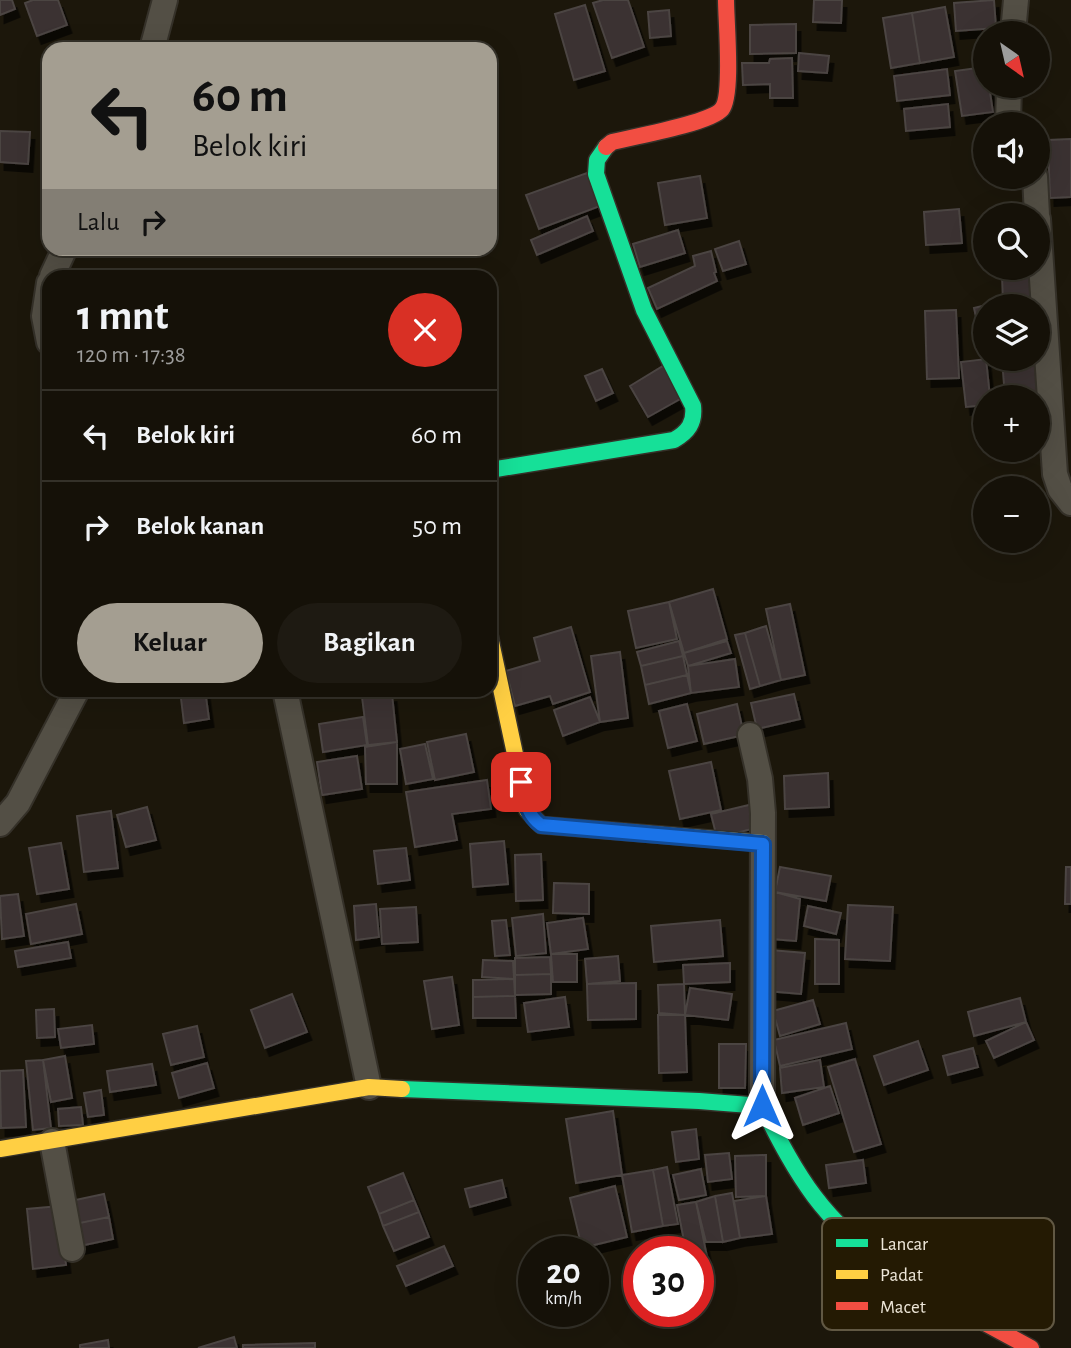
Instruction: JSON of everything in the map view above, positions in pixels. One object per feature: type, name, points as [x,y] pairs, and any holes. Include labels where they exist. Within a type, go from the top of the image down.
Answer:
[{"type":"street","points":[[154,42],[165,0]]},
{"type":"street","points":[[497,469],[674,440],[688,431],[693,423],[693,406],[644,310],[596,174],[596,166],[601,152],[612,142],[706,118],[722,109],[728,91],[726,0]]},
{"type":"street","points":[[1014,21],[1016,0]]},
{"type":"street","points":[[1042,280],[1055,474],[1059,489],[1071,503]]},
{"type":"street","points":[[497,670],[527,810],[541,825],[763,844]]},
{"type":"street","points":[[0,824],[18,803],[73,697]]},
{"type":"street","points":[[286,697],[369,1087]]},
{"type":"street","points":[[750,735],[760,779],[763,844],[762,1106],[789,1160],[820,1206],[832,1218]]},
{"type":"street","points":[[0,1149],[369,1087],[762,1106]]},
{"type":"street","points":[[52,1141],[72,1250]]},
{"type":"street","points":[[999,1330],[1031,1348]]},
{"type":"building","points":[[0,0],[12,0],[15,9],[0,15]]},
{"type":"building","points":[[33,0],[58,0],[67,25],[37,36],[25,3]]},
{"type":"building","points":[[603,0],[628,0],[644,47],[612,58],[593,3]]},
{"type":"building","points":[[814,0],[842,0],[841,23],[813,22]]},
{"type":"building","points":[[994,0],[996,21],[973,21],[973,30],[956,31],[954,3]]},
{"type":"building","points":[[585,5],[605,71],[574,80],[555,14]]},
{"type":"building","points":[[945,7],[954,57],[920,63],[912,13]]},
{"type":"building","points":[[669,10],[671,36],[650,38],[648,12]]},
{"type":"building","points":[[912,13],[920,63],[891,68],[883,18]]},
{"type":"building","points":[[796,24],[796,53],[750,54],[750,25]]},
{"type":"building","points":[[799,53],[829,56],[827,73],[798,71]]},
{"type":"building","points":[[792,58],[793,98],[770,98],[770,84],[743,85],[742,63],[769,63],[770,59]]},
{"type":"building","points":[[947,69],[950,95],[897,101],[894,76]]},
{"type":"building","points":[[973,69],[973,98],[991,98],[993,112],[973,112],[973,115],[962,116],[955,71]]},
{"type":"building","points":[[948,104],[950,127],[906,131],[904,109]]},
{"type":"building","points":[[0,131],[30,132],[28,164],[0,162]]},
{"type":"building","points":[[1071,139],[1071,197],[1050,198],[1050,140]]},
{"type":"building","points":[[587,173],[600,206],[539,229],[526,195]]},
{"type":"building","points":[[700,176],[707,218],[665,225],[658,183]]},
{"type":"building","points":[[959,209],[962,243],[926,245],[924,212]]},
{"type":"building","points":[[587,216],[593,231],[537,255],[531,240]]},
{"type":"building","points":[[678,230],[685,253],[640,267],[633,244]]},
{"type":"building","points":[[739,241],[746,264],[723,271],[715,249]]},
{"type":"building","points":[[711,251],[717,281],[657,309],[648,288],[695,266],[693,256]]},
{"type":"building","points":[[1002,280],[1033,280],[1034,294],[1003,294]]},
{"type":"building","points":[[956,310],[959,378],[927,379],[925,311]]},
{"type":"building","points":[[973,361],[973,371],[987,371],[989,385],[973,385],[973,406],[966,407],[961,362]]},
{"type":"building","points":[[663,366],[682,398],[648,417],[630,386]]},
{"type":"building","points":[[602,369],[613,393],[596,401],[585,376]]},
{"type":"building","points":[[1003,371],[1036,371],[1037,385],[1004,385]]},
{"type":"building","points":[[713,589],[727,639],[684,653],[669,602]]},
{"type":"building","points":[[669,602],[677,639],[636,648],[628,611]]},
{"type":"building","points":[[790,604],[805,675],[781,680],[766,609]]},
{"type":"building","points":[[766,626],[781,680],[760,686],[745,633]]},
{"type":"building","points":[[571,627],[590,692],[553,704],[550,696],[515,706],[506,671],[540,661],[534,638]]},
{"type":"building","points":[[745,633],[760,686],[750,689],[735,635]]},
{"type":"building","points":[[679,641],[683,656],[641,666],[637,652]]},
{"type":"building","points":[[727,641],[731,653],[688,666],[684,653]]},
{"type":"building","points":[[620,652],[628,718],[600,722],[591,656]]},
{"type":"building","points":[[683,656],[687,675],[645,685],[641,666]]},
{"type":"building","points":[[735,659],[739,687],[691,693],[688,666]]},
{"type":"building","points":[[687,675],[691,693],[649,704],[645,685]]},
{"type":"building","points":[[794,694],[800,719],[757,729],[751,703]]},
{"type":"building","points":[[181,697],[206,697],[209,719],[184,723]]},
{"type":"building","points":[[362,697],[392,697],[397,742],[368,745]]},
{"type":"building","points":[[590,697],[600,722],[563,736],[554,710]]},
{"type":"building","points":[[687,704],[697,741],[668,748],[659,711]]},
{"type":"building","points":[[737,704],[744,735],[704,744],[697,714]]},
{"type":"building","points":[[363,717],[367,745],[323,752],[319,724]]},
{"type":"building","points":[[466,734],[474,772],[435,780],[427,742]]},
{"type":"building","points":[[397,742],[397,784],[366,784],[365,747]]},
{"type":"building","points":[[425,744],[433,779],[406,784],[400,749]]},
{"type":"building","points":[[357,756],[362,789],[322,795],[317,762]]},
{"type":"building","points":[[711,762],[721,810],[680,819],[669,771]]},
{"type":"building","points":[[828,773],[829,807],[785,809],[784,776]]},
{"type":"building","points":[[487,780],[491,809],[452,814],[457,840],[415,847],[406,792]]},
{"type":"building","points":[[753,804],[759,827],[717,838],[711,814]]},
{"type":"building","points":[[147,807],[156,840],[126,847],[117,815]]},
{"type":"building","points":[[111,811],[118,868],[84,872],[77,816]]},
{"type":"building","points":[[504,841],[508,884],[473,887],[470,844]]},
{"type":"building","points":[[61,843],[69,889],[37,894],[29,848]]},
{"type":"building","points":[[406,848],[410,880],[378,884],[374,851]]},
{"type":"building","points":[[541,854],[543,900],[516,901],[515,855]]},
{"type":"building","points":[[780,867],[831,876],[826,901],[775,892]]},
{"type":"building","points":[[1066,867],[1071,867],[1071,904],[1065,904]]},
{"type":"building","points":[[554,883],[589,884],[589,914],[553,913]]},
{"type":"building","points":[[775,892],[800,899],[796,941],[772,939]]},
{"type":"building","points":[[18,894],[24,936],[2,939],[0,896]]},
{"type":"building","points":[[76,904],[82,934],[31,944],[26,914]]},
{"type":"building","points":[[376,904],[379,937],[356,940],[354,906]]},
{"type":"building","points":[[848,905],[893,907],[890,961],[845,959]]},
{"type":"building","points":[[808,906],[841,913],[836,934],[804,926]]},
{"type":"building","points":[[416,907],[418,942],[382,944],[380,909]]},
{"type":"building","points":[[543,914],[546,953],[516,956],[512,918]]},
{"type":"building","points":[[583,918],[588,949],[551,954],[547,923]]},
{"type":"building","points":[[506,920],[510,955],[495,956],[492,921]]},
{"type":"building","points":[[720,920],[723,956],[654,962],[651,926]]},
{"type":"building","points":[[815,939],[839,940],[839,984],[815,984]]},
{"type":"building","points":[[68,942],[71,958],[18,967],[15,951]]},
{"type":"building","points":[[770,950],[805,953],[801,994],[767,991]]},
{"type":"building","points":[[551,954],[577,954],[577,982],[553,982]]},
{"type":"building","points":[[618,956],[620,981],[587,984],[585,959]]},
{"type":"building","points":[[550,957],[551,974],[515,975],[515,958]]},
{"type":"building","points":[[483,960],[513,961],[514,979],[482,977]]},
{"type":"building","points":[[730,963],[730,982],[684,984],[683,965]]},
{"type":"building","points":[[551,974],[551,994],[515,995],[515,975]]},
{"type":"building","points":[[452,977],[459,1025],[432,1029],[424,981]]},
{"type":"building","points":[[514,979],[515,996],[473,997],[473,980]]},
{"type":"building","points":[[636,983],[636,1019],[588,1020],[587,984]]},
{"type":"building","points":[[684,984],[685,1015],[659,1013],[658,985]]},
{"type":"building","points":[[690,988],[732,994],[728,1020],[685,1015]]},
{"type":"building","points":[[292,994],[307,1032],[265,1048],[251,1010]]},
{"type":"building","points":[[515,996],[516,1018],[473,1018],[473,997]]},
{"type":"building","points":[[565,997],[569,1027],[528,1032],[524,1003]]},
{"type":"building","points":[[1020,998],[1026,1022],[974,1036],[968,1012]]},
{"type":"building","points":[[813,1000],[820,1024],[780,1036],[773,1011]]},
{"type":"building","points":[[54,1009],[55,1037],[37,1038],[36,1010]]},
{"type":"building","points":[[658,1015],[685,1015],[687,1072],[659,1073]]},
{"type":"building","points":[[1026,1022],[1034,1040],[994,1058],[986,1041]]},
{"type":"building","points":[[846,1023],[852,1049],[780,1066],[774,1040]]},
{"type":"building","points":[[92,1025],[94,1044],[61,1048],[58,1029]]},
{"type":"building","points":[[197,1026],[204,1057],[171,1065],[163,1034]]},
{"type":"building","points":[[918,1041],[928,1070],[884,1085],[874,1056]]},
{"type":"building","points":[[719,1044],[746,1044],[745,1088],[719,1088]]},
{"type":"building","points":[[973,1048],[978,1067],[948,1075],[943,1056]]},
{"type":"building","points":[[65,1056],[72,1098],[51,1102],[43,1060]]},
{"type":"building","points":[[855,1059],[881,1144],[854,1152],[828,1067]]},
{"type":"building","points":[[43,1060],[51,1128],[33,1130],[26,1061]]},
{"type":"building","points":[[820,1060],[824,1087],[782,1093],[780,1068]]},
{"type":"building","points":[[207,1063],[214,1088],[179,1098],[172,1073]]},
{"type":"building","points":[[152,1064],[156,1085],[110,1092],[107,1071]]},
{"type":"building","points":[[23,1070],[26,1127],[1,1128],[0,1071]]},
{"type":"building","points":[[830,1086],[839,1113],[803,1125],[795,1098]]},
{"type":"building","points":[[101,1090],[104,1115],[88,1117],[84,1093]]},
{"type":"building","points":[[81,1107],[83,1125],[59,1126],[58,1109]]},
{"type":"building","points":[[613,1111],[622,1175],[576,1183],[566,1119]]},
{"type":"building","points":[[696,1129],[699,1159],[676,1162],[672,1132]]},
{"type":"building","points":[[729,1153],[732,1179],[708,1182],[705,1155]]},
{"type":"building","points":[[766,1155],[766,1196],[736,1197],[735,1156]]},
{"type":"building","points":[[863,1160],[866,1183],[829,1188],[826,1165]]},
{"type":"building","points":[[667,1167],[678,1224],[663,1226],[653,1170]]},
{"type":"building","points":[[701,1169],[706,1195],[679,1200],[673,1175]]},
{"type":"building","points":[[653,1170],[663,1226],[632,1232],[622,1175]]},
{"type":"building","points":[[403,1173],[414,1200],[379,1214],[368,1187]]},
{"type":"building","points":[[502,1180],[506,1197],[470,1207],[465,1189]]},
{"type":"building","points":[[615,1186],[627,1236],[609,1241],[609,1236],[579,1236],[570,1198]]},
{"type":"building","points":[[732,1193],[740,1238],[723,1242],[715,1196]]},
{"type":"building","points":[[104,1194],[109,1217],[70,1225],[66,1202]]},
{"type":"building","points":[[715,1196],[723,1242],[714,1242],[714,1236],[704,1236],[696,1202]]},
{"type":"building","points":[[766,1196],[772,1234],[740,1238],[734,1201]]},
{"type":"building","points":[[414,1200],[419,1212],[383,1226],[379,1214]]},
{"type":"building","points":[[696,1202],[703,1236],[683,1236],[677,1205]]},
{"type":"building","points":[[59,1206],[66,1265],[33,1269],[27,1209]]},
{"type":"building","points":[[419,1212],[429,1237],[394,1251],[383,1226]]},
{"type":"building","points":[[109,1217],[113,1239],[75,1247],[70,1225]]},
{"type":"building","points":[[444,1246],[453,1266],[406,1286],[397,1266]]},
{"type":"building","points":[[234,1337],[237,1348],[198,1348]]},
{"type":"building","points":[[108,1340],[109,1348],[80,1348],[80,1345]]},
{"type":"building","points":[[315,1343],[315,1348],[243,1348],[243,1345]]},
{"type":"traffic: fast","points":[[497,469],[674,440],[683,434],[692,422],[693,406],[644,310],[596,174],[597,160],[606,147]]},
{"type":"traffic: fast","points":[[402,1089],[762,1106],[801,1177],[832,1218]]},
{"type":"traffic: slow","points":[[497,670],[527,810],[541,825],[763,843]]},
{"type":"traffic: slow","points":[[0,1149],[369,1087],[402,1089]]},
{"type":"traffic: jam","points":[[606,147],[612,142],[703,119],[722,109],[728,74],[726,0]]},
{"type":"traffic: jam","points":[[998,1330],[1031,1348]]},
{"type":"route","points":[[521,782],[527,810],[541,825],[763,844],[762,1106]]}]
